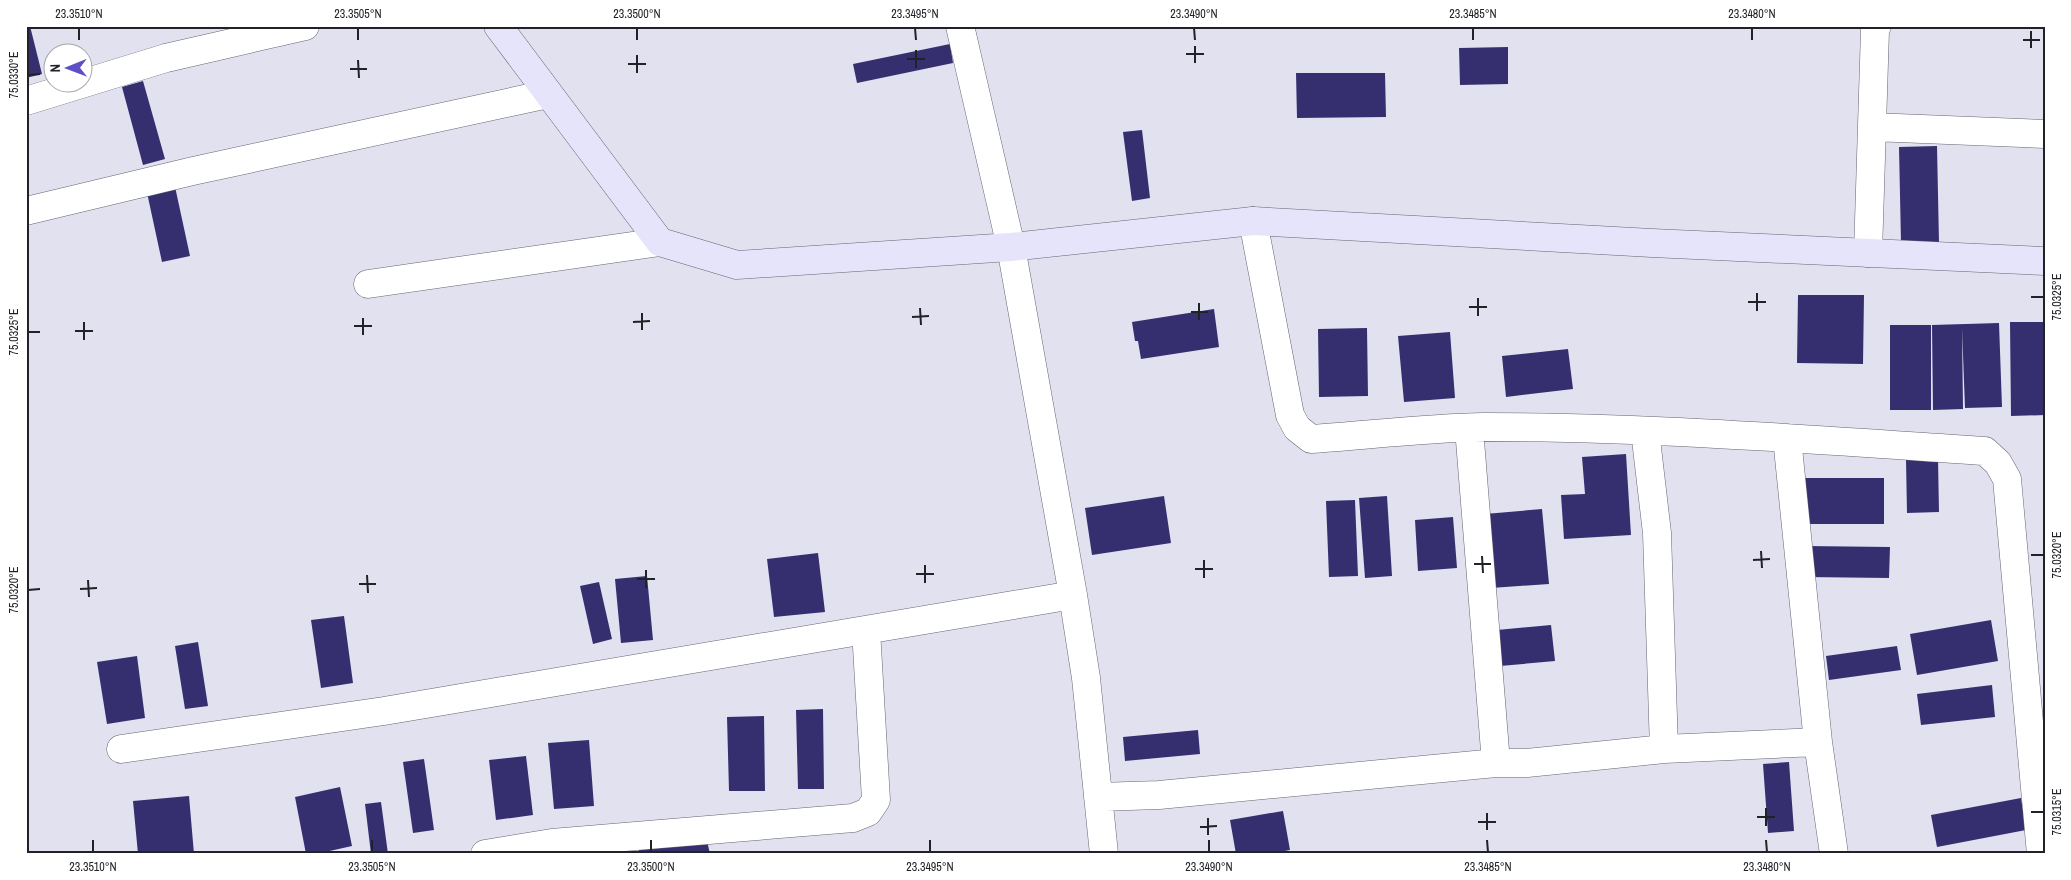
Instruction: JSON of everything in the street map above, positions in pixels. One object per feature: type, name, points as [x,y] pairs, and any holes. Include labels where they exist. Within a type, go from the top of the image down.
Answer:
[{"type":"street","points":[[26,101],[166,58],[305,26]]},
{"type":"street","points":[[498,26],[660,242]]},
{"type":"street","points":[[960,26],[1011,246],[1073,595],[1086,678],[1104,854]]},
{"type":"street","points":[[1868,253],[1877,26]]},
{"type":"street","points":[[26,211],[193,171],[548,94]]},
{"type":"street","points":[[1872,127],[2045,134]]},
{"type":"street","points":[[1253,221],[1290,415],[1297,428],[1311,439],[1468,428],[1645,431],[1986,451],[1998,463],[2007,479],[2041,854]]},
{"type":"street","points":[[368,284],[660,242],[737,265],[1011,246],[1253,221],[2045,261]]},
{"type":"street","points":[[1468,428],[1496,763]]},
{"type":"street","points":[[1645,431],[1657,533],[1664,749]]},
{"type":"street","points":[[1787,438],[1818,742],[1834,854]]},
{"type":"street","points":[[121,749],[384,711],[1073,595]]},
{"type":"street","points":[[485,854],[552,843],[853,818],[868,812],[876,800],[866,630]]},
{"type":"street","points":[[1098,797],[1159,795],[1496,763],[1527,763],[1664,749],[1818,742]]},
{"type":"building","points":[[30,26],[42,74],[26,78],[26,27]]},
{"type":"building","points":[[950,44],[953,63],[857,83],[853,64]]},
{"type":"building","points":[[1508,47],[1508,84],[1460,85],[1459,48]]},
{"type":"building","points":[[1296,73],[1385,73],[1386,117],[1297,118]]},
{"type":"building","points":[[143,81],[165,159],[143,165],[122,87]]},
{"type":"building","points":[[1142,130],[1150,198],[1132,201],[1123,132]]},
{"type":"building","points":[[1937,146],[1939,243],[1901,243],[1899,147]]},
{"type":"building","points":[[174,182],[190,256],[162,262],[146,188]]},
{"type":"building","points":[[1798,295],[1864,295],[1863,364],[1797,363]]},
{"type":"building","points":[[1214,309],[1219,347],[1141,359],[1138,341],[1135,341],[1132,322]]},
{"type":"building","points":[[2010,322],[2045,322],[2045,415],[2011,416]]},
{"type":"building","points":[[1999,323],[2002,407],[1965,408],[1962,328],[1963,409],[1933,410],[1932,325]]},
{"type":"building","points":[[1890,325],[1931,325],[1931,410],[1890,410]]},
{"type":"building","points":[[1367,328],[1368,396],[1319,397],[1318,329]]},
{"type":"building","points":[[1450,332],[1455,398],[1404,402],[1398,336]]},
{"type":"building","points":[[1568,349],[1573,389],[1506,397],[1502,356]]},
{"type":"building","points":[[1626,454],[1631,535],[1564,539],[1561,495],[1585,494],[1582,457]]},
{"type":"building","points":[[1938,458],[1939,512],[1907,513],[1906,459]]},
{"type":"building","points":[[1800,478],[1884,478],[1884,524],[1799,524]]},
{"type":"building","points":[[1164,496],[1171,543],[1092,555],[1085,508]]},
{"type":"building","points":[[1387,496],[1392,576],[1365,578],[1359,498]]},
{"type":"building","points":[[1355,500],[1358,576],[1329,577],[1326,501]]},
{"type":"building","points":[[1542,509],[1549,584],[1491,588],[1485,514]]},
{"type":"building","points":[[1453,517],[1457,568],[1418,571],[1415,520]]},
{"type":"building","points":[[1806,546],[1890,547],[1889,578],[1806,577]]},
{"type":"building","points":[[818,553],[825,612],[774,617],[767,559]]},
{"type":"building","points":[[647,576],[653,640],[621,643],[615,579]]},
{"type":"building","points":[[599,582],[612,639],[593,644],[580,586]]},
{"type":"building","points":[[344,616],[353,683],[321,688],[311,620]]},
{"type":"building","points":[[1991,620],[1998,661],[1917,675],[1910,634]]},
{"type":"building","points":[[1551,625],[1555,661],[1500,666],[1497,630]]},
{"type":"building","points":[[198,642],[208,706],[185,709],[175,646]]},
{"type":"building","points":[[1897,646],[1901,670],[1829,680],[1826,656]]},
{"type":"building","points":[[137,656],[145,718],[107,724],[97,662]]},
{"type":"building","points":[[1992,685],[1995,717],[1921,725],[1917,694]]},
{"type":"building","points":[[823,709],[824,789],[798,789],[796,710]]},
{"type":"building","points":[[764,716],[765,791],[729,791],[727,717]]},
{"type":"building","points":[[1198,730],[1200,754],[1125,761],[1123,737]]},
{"type":"building","points":[[589,740],[594,806],[554,809],[548,743]]},
{"type":"building","points":[[526,756],[533,815],[496,820],[489,760]]},
{"type":"building","points":[[424,759],[434,830],[413,833],[403,762]]},
{"type":"building","points":[[1789,762],[1794,831],[1768,833],[1763,764]]},
{"type":"building","points":[[340,787],[352,846],[316,854],[306,854],[295,797]]},
{"type":"building","points":[[189,796],[194,854],[138,854],[133,801]]},
{"type":"building","points":[[2021,798],[2026,830],[1937,847],[1931,815]]},
{"type":"building","points":[[381,802],[388,854],[371,854],[365,804]]},
{"type":"building","points":[[1283,811],[1290,850],[1268,854],[1236,854],[1230,820]]},
{"type":"building","points":[[705,832],[710,854],[639,854],[638,839]]}]
